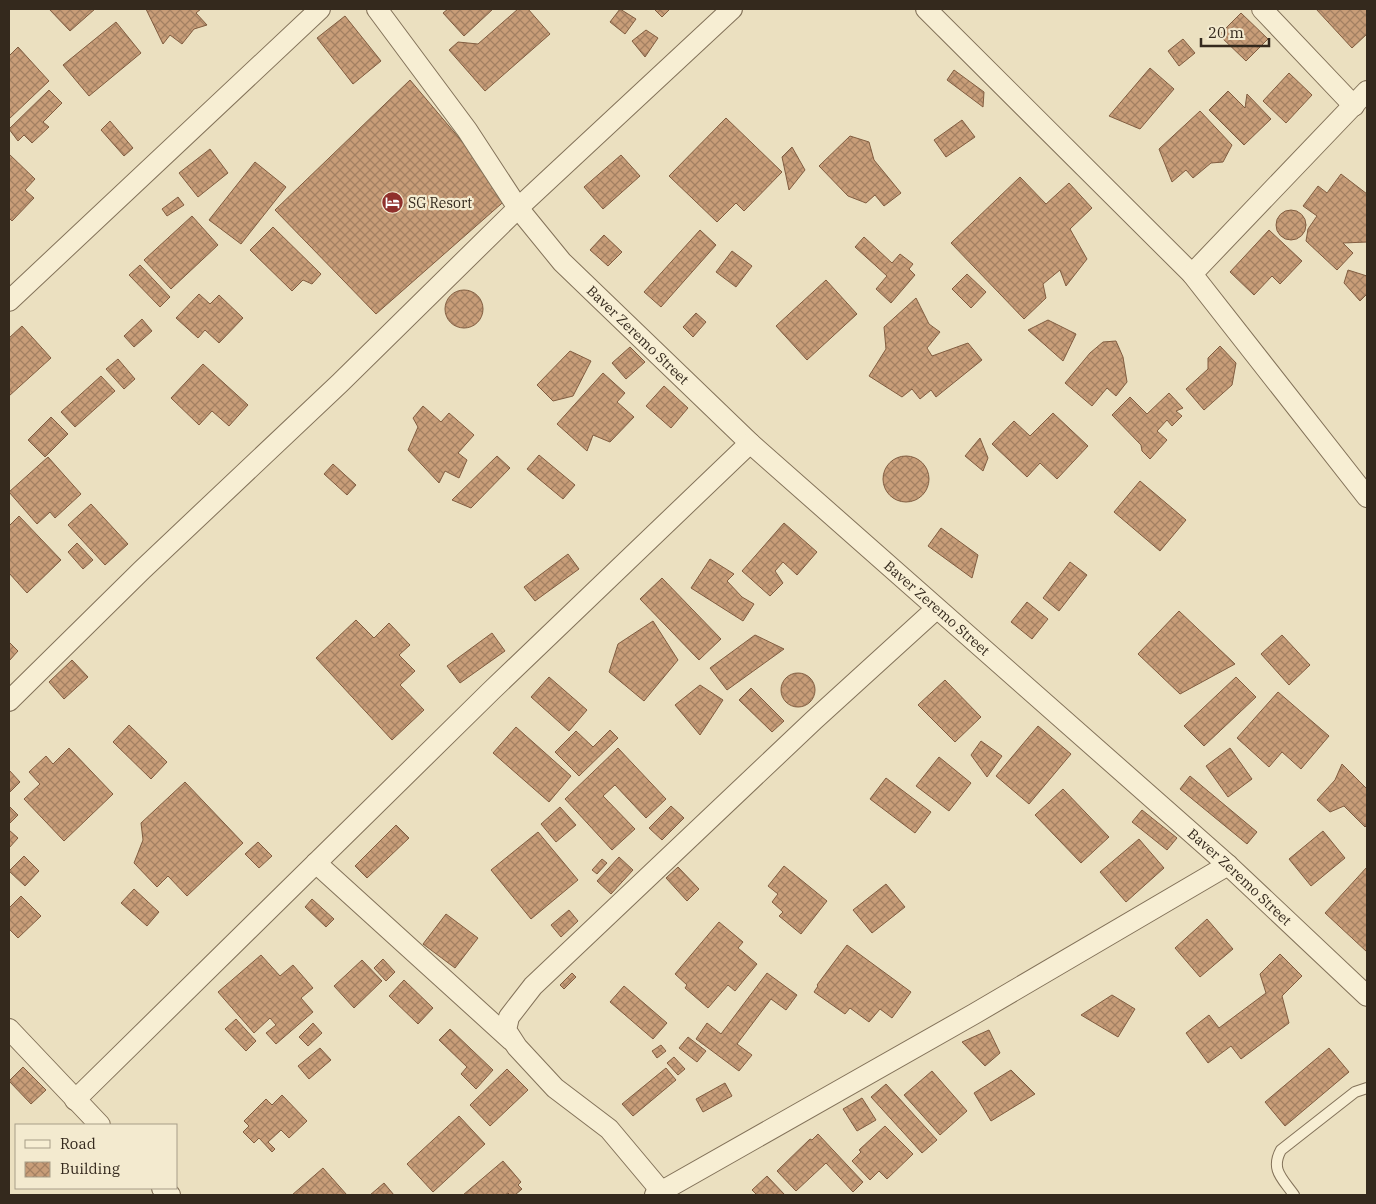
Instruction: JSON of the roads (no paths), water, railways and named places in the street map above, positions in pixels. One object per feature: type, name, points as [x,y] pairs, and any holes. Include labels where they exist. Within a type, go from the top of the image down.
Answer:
[{"type":"street","points":[[9,301],[320,9]]},
{"type":"street","name":"Baver Zeremo Street","points":[[377,9],[467,130],[518,208],[562,262],[750,443],[1228,866],[1367,996]]},
{"type":"street","points":[[9,701],[142,570],[333,389],[518,208],[732,9]]},
{"type":"street","points":[[926,9],[1192,274],[1367,497]]},
{"type":"street","points":[[1192,274],[1361,98],[1262,9]]},
{"type":"street","points":[[74,1100],[491,691],[750,443]]},
{"type":"street","points":[[511,1040],[506,1030],[509,1017],[533,986],[814,720],[936,609]]},
{"type":"street","points":[[316,863],[511,1040],[555,1088],[609,1129],[658,1193],[965,1019],[1228,866]]},
{"type":"street","points":[[9,1029],[74,1100],[99,1124]]},
{"type":"lane","points":[[1294,1195],[1277,1169],[1276,1160],[1281,1150],[1355,1092],[1367,1088]]},
{"type":"place","name":"SG Resort","points":[[392,203]]}]
